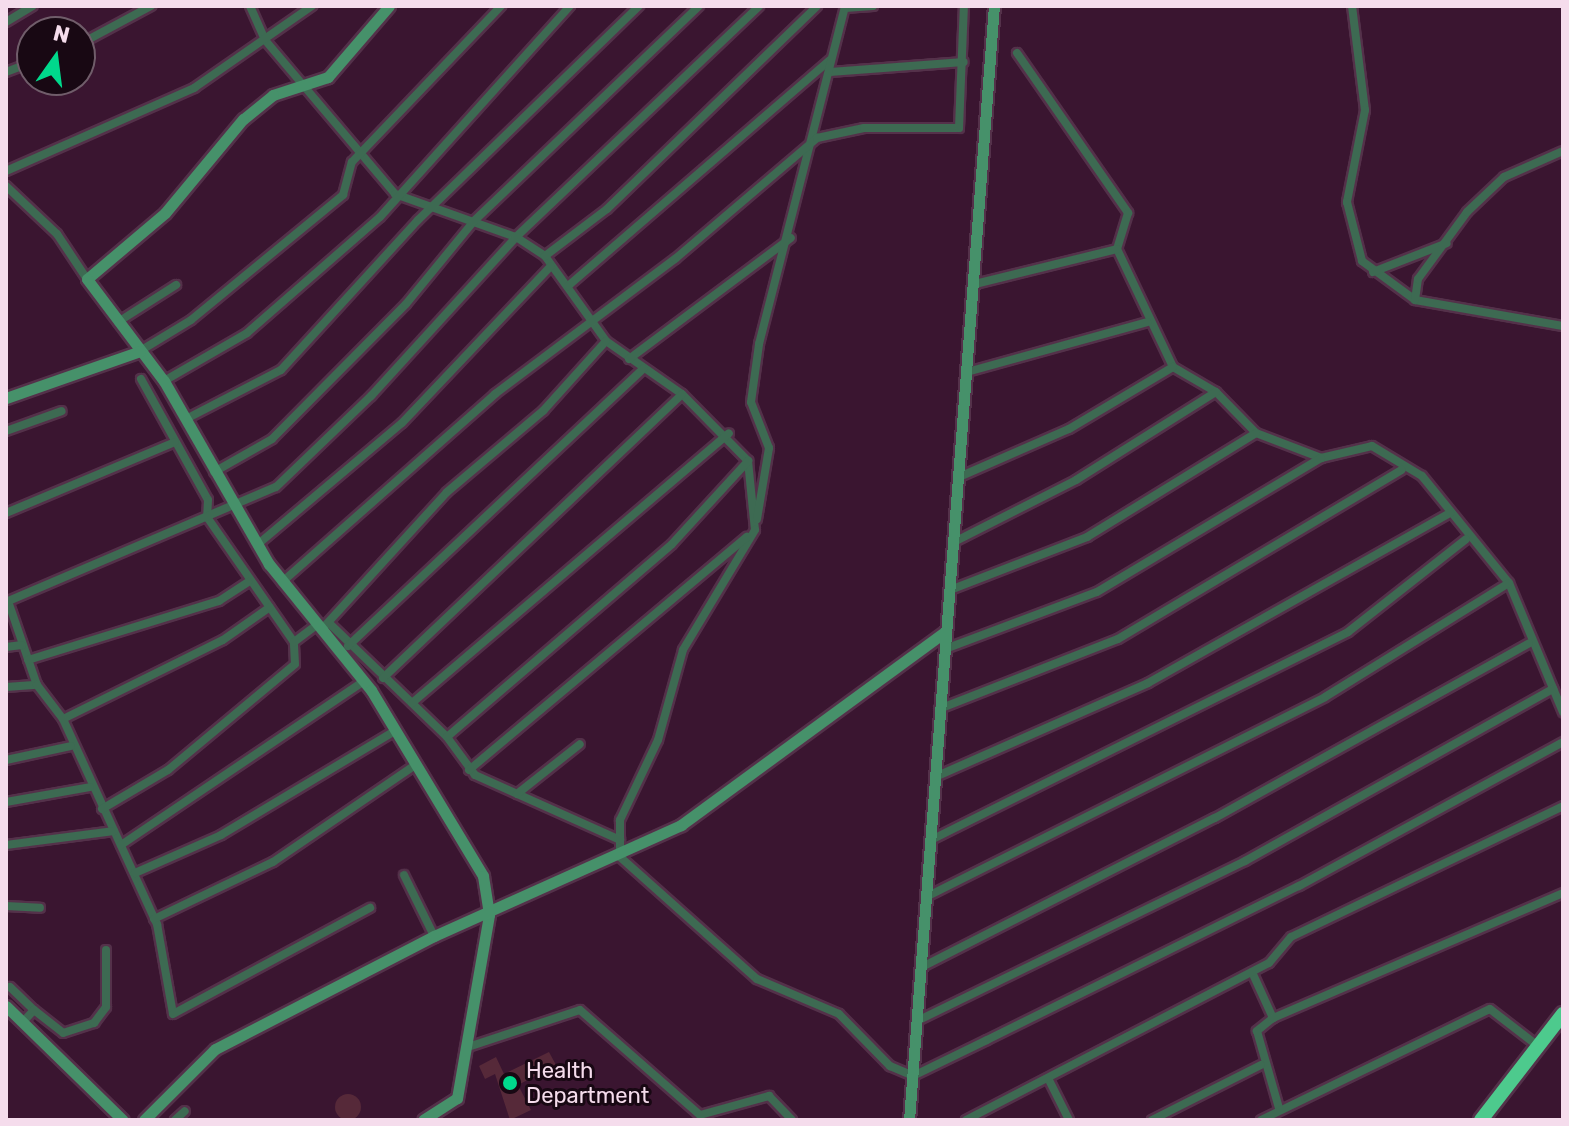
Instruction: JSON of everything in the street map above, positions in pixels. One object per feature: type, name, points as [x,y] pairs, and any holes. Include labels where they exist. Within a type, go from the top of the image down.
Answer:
[{"type":"highway","points":[[1481,1120],[1563,1014]]},
{"type":"street","points":[[6,22],[33,6]]},
{"type":"street","points":[[96,35],[151,6]]},
{"type":"street","points":[[250,6],[265,40],[395,194],[435,205],[516,237],[545,256],[592,314],[606,341],[682,394],[729,433],[748,461],[755,530]]},
{"type":"street","points":[[6,171],[194,88],[312,6]]},
{"type":"street","points":[[87,279],[165,213],[243,119],[300,84],[328,77],[389,6]]},
{"type":"street","points":[[6,398],[140,351],[191,320],[343,195],[361,154],[501,6]]},
{"type":"street","points":[[164,381],[247,333],[380,217],[395,194],[570,6]]},
{"type":"street","points":[[186,419],[281,370],[435,205],[639,6]]},
{"type":"street","points":[[214,472],[281,429],[406,304],[474,221],[699,6]]},
{"type":"street","points":[[370,908],[173,1014],[154,919],[135,873],[71,746],[63,719],[37,685],[7,602],[235,508],[276,487],[371,396],[516,237],[759,6]]},
{"type":"street","points":[[545,256],[607,209],[817,6]]},
{"type":"street","points":[[873,6],[845,7],[830,60],[817,138],[759,344],[751,402],[769,448],[755,530],[683,650],[658,740],[620,820],[620,857],[757,979],[839,1014],[890,1066],[913,1076],[1299,886],[1563,742]]},
{"type":"street","points":[[282,582],[592,314],[675,259],[817,138],[864,128],[959,128],[964,6]]},
{"type":"street","points":[[909,1120],[994,6]]},
{"type":"street","points":[[1352,6],[1365,110],[1347,202],[1362,261],[1415,300],[1563,326]]},
{"type":"street","points":[[1017,53],[1128,213],[1117,249],[1147,322],[1173,367],[1216,392],[1256,433],[1321,458]]},
{"type":"street","points":[[568,286],[830,60]]},
{"type":"street","points":[[830,72],[964,62]]},
{"type":"street","points":[[1415,300],[1418,279],[1504,177],[1563,151]]},
{"type":"street","points":[[6,186],[57,234],[118,322],[164,381],[257,545],[282,582],[323,626],[364,681],[483,876],[489,915],[457,1098],[423,1120]]},
{"type":"street","points":[[629,359],[791,238]]},
{"type":"street","points":[[1373,272],[1448,243]]},
{"type":"street","points":[[975,284],[1117,249]]},
{"type":"street","points":[[257,545],[289,526],[402,423],[551,266]]},
{"type":"street","points":[[118,322],[176,285]]},
{"type":"street","points":[[967,372],[1147,322]]},
{"type":"street","points":[[294,642],[323,626],[447,492],[543,411],[606,341]]},
{"type":"street","points":[[959,477],[1069,429],[1173,367]]},
{"type":"street","points":[[348,646],[643,369]]},
{"type":"street","points":[[102,809],[168,770],[295,664],[294,642],[248,582],[207,517],[208,500],[141,379]]},
{"type":"street","points":[[954,542],[1076,480],[1216,392]]},
{"type":"street","points":[[383,678],[682,394]]},
{"type":"street","points":[[6,431],[62,411]]},
{"type":"street","points":[[412,703],[729,433]]},
{"type":"street","points":[[950,590],[1087,537],[1256,433]]},
{"type":"street","points":[[6,513],[175,442]]},
{"type":"street","points":[[945,649],[1097,592],[1321,458],[1372,446],[1401,470],[1422,476],[1466,539],[1509,583],[1529,643],[1563,712]]},
{"type":"street","points":[[447,737],[672,544],[748,461]]},
{"type":"street","points":[[939,709],[1118,639],[1401,470]]},
{"type":"street","points":[[935,777],[1148,683],[1450,513]]},
{"type":"street","points":[[469,770],[755,530]]},
{"type":"street","points":[[931,840],[1348,632],[1466,539]]},
{"type":"street","points":[[28,660],[219,601],[248,582]]},
{"type":"street","points":[[926,897],[1325,697],[1509,583]]},
{"type":"street","points":[[63,719],[223,640],[270,607]]},
{"type":"street","points":[[323,626],[447,737],[469,770],[620,840]]},
{"type":"street","points":[[144,1120],[204,1055],[434,936],[620,857],[711,805],[946,631]]},
{"type":"street","points":[[922,967],[1215,818],[1529,643]]},
{"type":"street","points":[[6,647],[22,645]]},
{"type":"street","points":[[121,845],[364,681]]},
{"type":"street","points":[[6,687],[37,685]]},
{"type":"street","points":[[917,1021],[1245,861],[1553,689]]},
{"type":"street","points":[[135,873],[221,835],[395,731]]},
{"type":"street","points":[[517,794],[580,744]]},
{"type":"street","points":[[6,760],[71,746]]},
{"type":"street","points":[[154,919],[273,862],[415,765]]},
{"type":"street","points":[[6,802],[90,787]]},
{"type":"street","points":[[966,1120],[1252,972],[1291,937],[1563,806]]},
{"type":"street","points":[[6,845],[114,831]]},
{"type":"street","points":[[404,875],[434,936]]},
{"type":"street","points":[[1279,1108],[1261,1065],[1257,1031],[1273,1018],[1563,893]]},
{"type":"street","points":[[6,906],[40,908]]},
{"type":"street","points":[[10,987],[63,1033],[94,1023],[106,1007],[106,950]]},
{"type":"street","points":[[1252,972],[1273,1018]]},
{"type":"street","points":[[6,1006],[123,1120]]},
{"type":"street","points":[[1261,1120],[1279,1108],[1490,1009],[1539,1047]]},
{"type":"street","points":[[23,1022],[34,1010]]},
{"type":"street","points":[[465,1048],[580,1010],[700,1115],[769,1096],[792,1120]]},
{"type":"street","points":[[1152,1120],[1261,1065]]},
{"type":"street","points":[[1048,1078],[1069,1120]]},
{"type":"street","points":[[175,1120],[185,1111]]},
{"type":"building","name":"Health Department","points":[[549,1052],[556,1065],[518,1085],[531,1110],[510,1120],[495,1074],[485,1079],[479,1066],[496,1057],[504,1074]]},
{"type":"building","points":[[348,1094],[357,1098],[361,1107],[357,1116],[348,1120],[339,1116],[335,1107],[339,1098]]},
{"type":"place","name":"Health Department","points":[[510,1083]]}]
